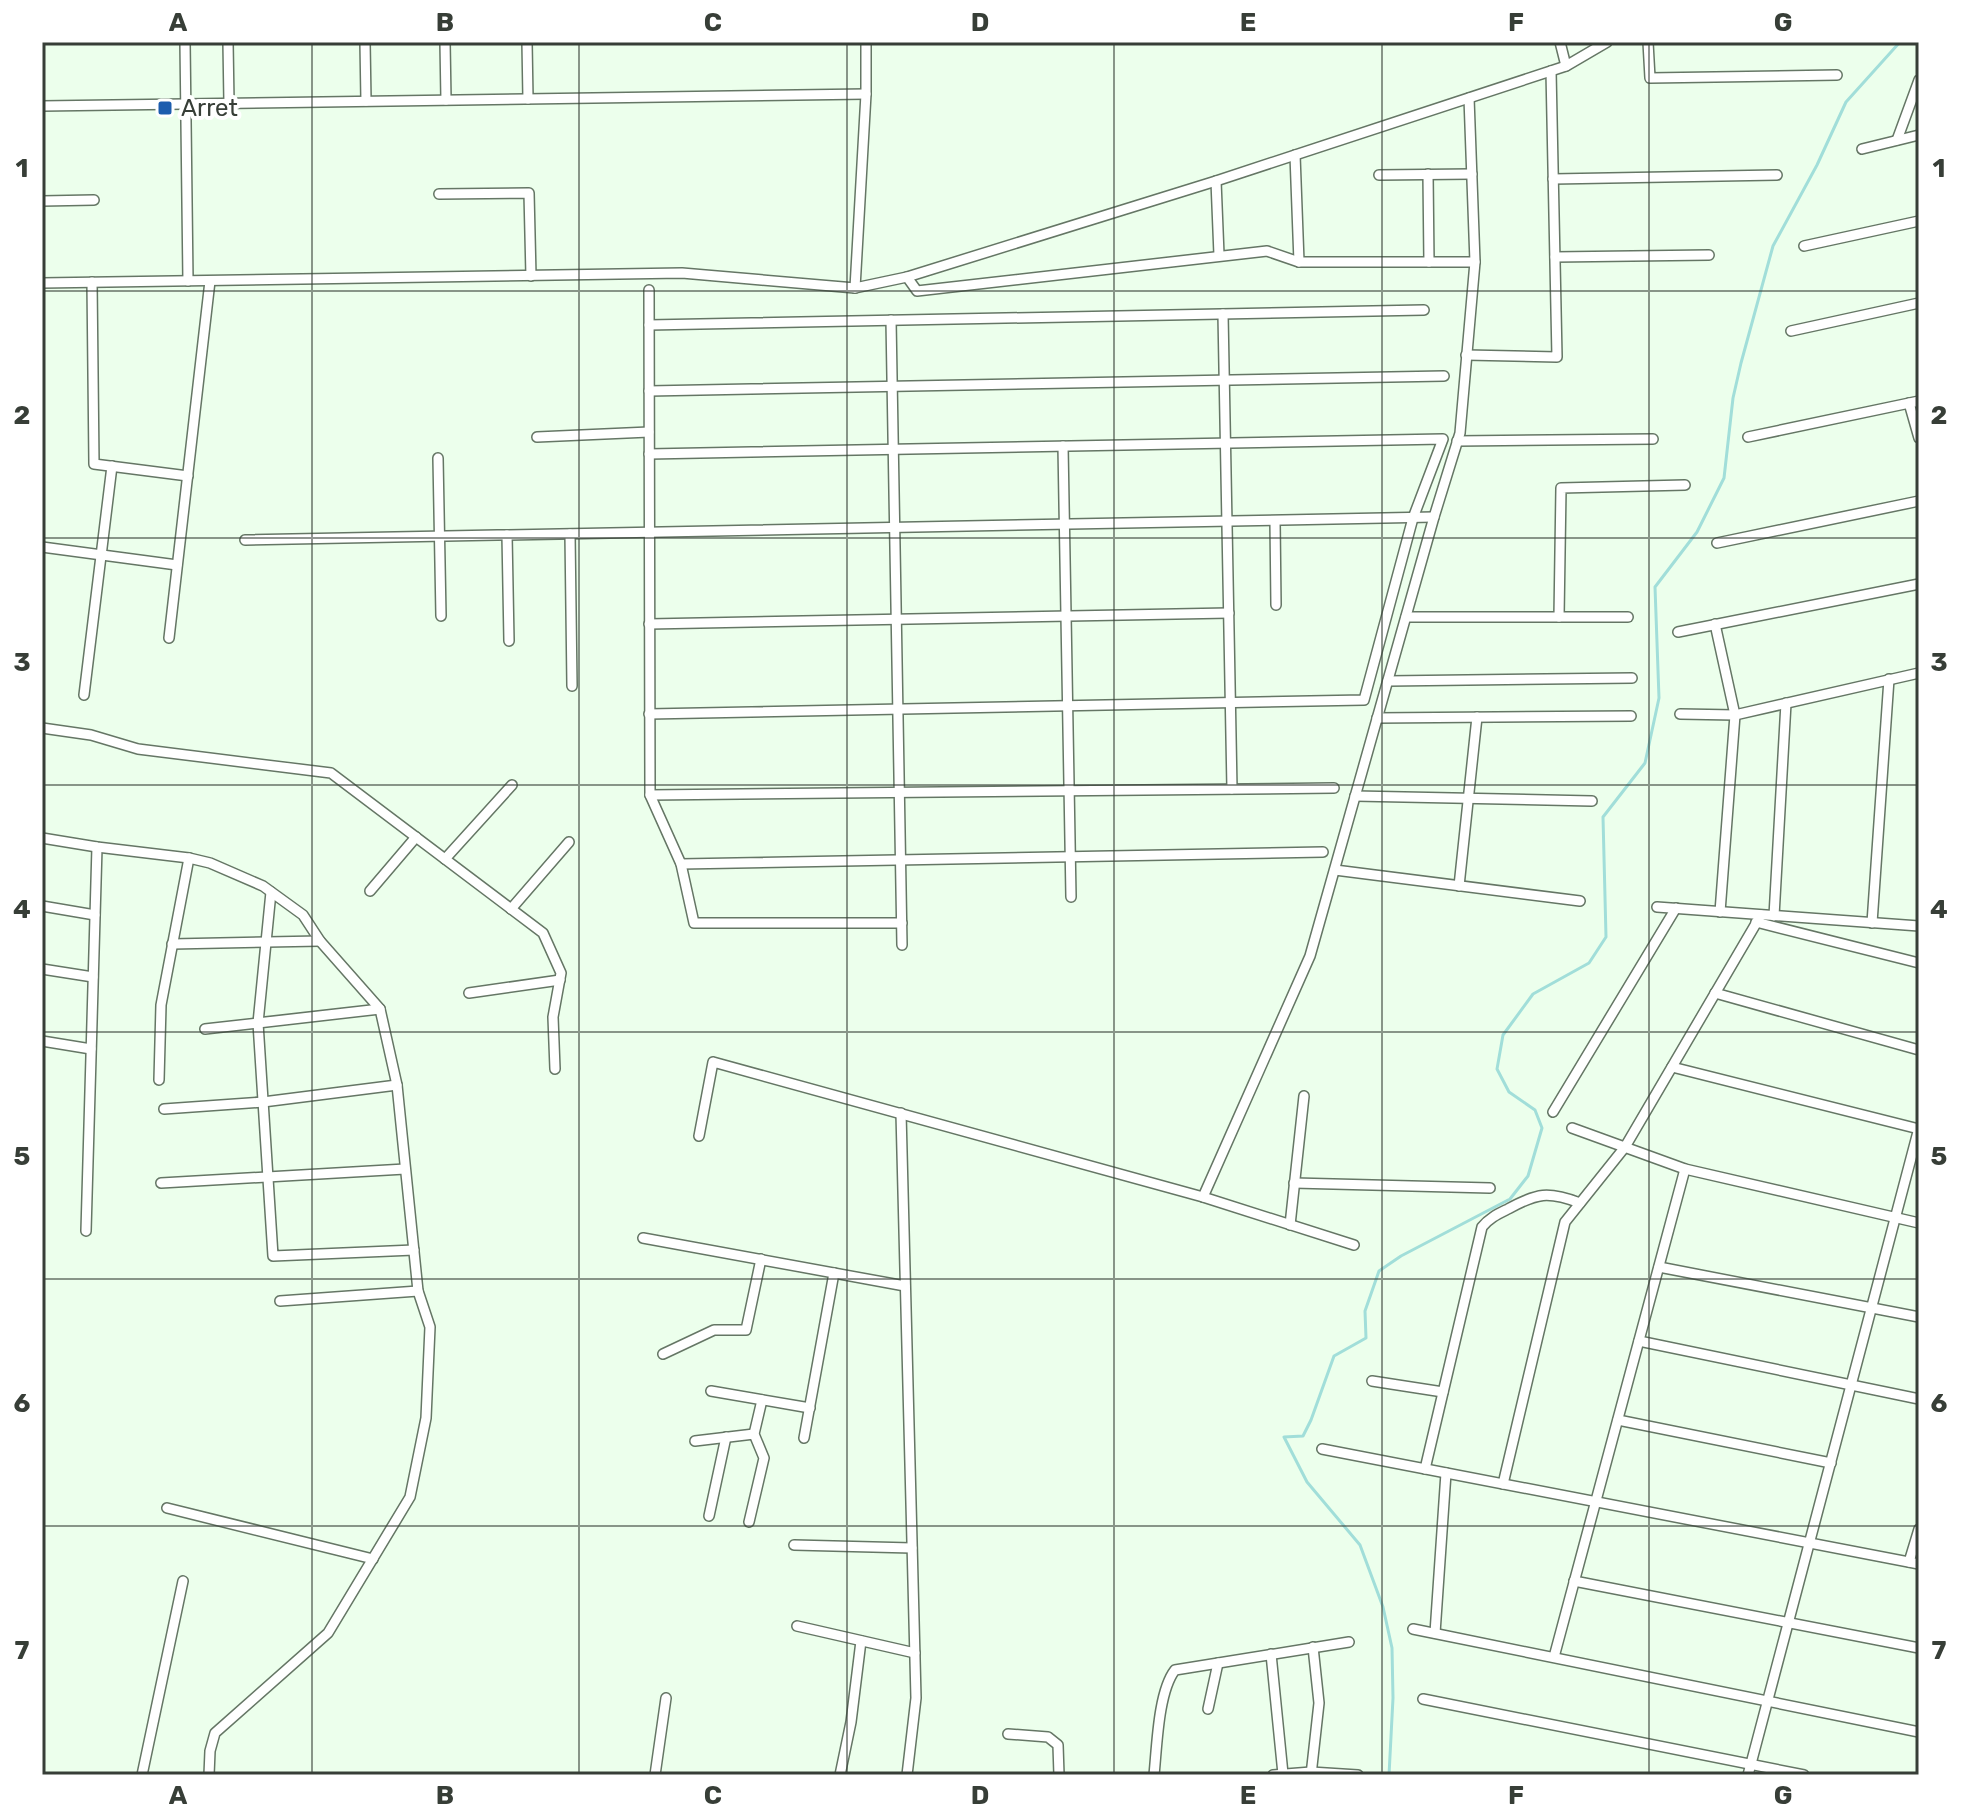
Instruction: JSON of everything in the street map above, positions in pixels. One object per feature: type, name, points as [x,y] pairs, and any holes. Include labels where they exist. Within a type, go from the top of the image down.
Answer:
[{"type":"street","points":[[185,42],[188,281]]},
{"type":"street","points":[[228,42],[229,103]]},
{"type":"street","points":[[365,42],[366,101]]},
{"type":"street","points":[[445,42],[446,100]]},
{"type":"street","points":[[527,42],[528,99]]},
{"type":"street","points":[[855,288],[866,42]]},
{"type":"street","points":[[1560,42],[1566,66]]},
{"type":"street","points":[[42,283],[682,273],[855,288],[907,277],[1216,181],[1566,66],[1607,42]]},
{"type":"street","points":[[1648,42],[1650,78],[1837,75]]},
{"type":"street","points":[[1466,355],[1557,357],[1551,71]]},
{"type":"street","points":[[1897,140],[1919,80]]},
{"type":"street","points":[[42,106],[866,94]]},
{"type":"street","points":[[1203,1197],[1310,956],[1460,433],[1475,262],[1469,98]]},
{"type":"street","points":[[1862,149],[1919,135]]},
{"type":"street","points":[[1295,155],[1299,262]]},
{"type":"street","points":[[1428,174],[1429,262]]},
{"type":"street","points":[[1379,175],[1472,174]]},
{"type":"street","points":[[1553,179],[1777,175]]},
{"type":"street","points":[[1216,181],[1219,255]]},
{"type":"street","points":[[439,194],[529,193],[531,276]]},
{"type":"street","points":[[42,201],[94,200]]},
{"type":"street","points":[[1804,246],[1919,221]]},
{"type":"street","points":[[907,277],[917,291],[1267,251],[1299,262],[1475,262]]},
{"type":"street","points":[[1555,257],[1709,255]]},
{"type":"street","points":[[169,638],[210,281]]},
{"type":"street","points":[[92,282],[94,464],[188,476]]},
{"type":"street","points":[[649,290],[650,795],[681,864],[694,923],[902,923]]},
{"type":"street","points":[[1791,331],[1919,303]]},
{"type":"street","points":[[649,325],[1424,310]]},
{"type":"street","points":[[1223,314],[1232,789]]},
{"type":"street","points":[[891,320],[902,945]]},
{"type":"street","points":[[649,391],[1444,376]]},
{"type":"street","points":[[1748,437],[1914,402],[1919,438]]},
{"type":"street","points":[[537,437],[649,432]]},
{"type":"street","points":[[649,454],[1443,439],[1413,518],[1364,700],[649,714]]},
{"type":"street","points":[[1457,441],[1653,439]]},
{"type":"street","points":[[1063,446],[1071,897]]},
{"type":"street","points":[[438,458],[441,616]]},
{"type":"street","points":[[84,695],[112,466]]},
{"type":"street","points":[[1559,617],[1561,488],[1685,485]]},
{"type":"street","points":[[1717,543],[1919,501]]},
{"type":"street","points":[[245,540],[1434,517]]},
{"type":"street","points":[[1275,521],[1276,605]]},
{"type":"street","points":[[570,534],[572,686]]},
{"type":"street","points":[[507,535],[509,641]]},
{"type":"street","points":[[42,547],[177,565]]},
{"type":"street","points":[[1678,632],[1919,584]]},
{"type":"street","points":[[649,624],[1229,613]]},
{"type":"street","points":[[1406,617],[1628,617]]},
{"type":"street","points":[[1715,624],[1735,715],[1720,912]]},
{"type":"street","points":[[1680,714],[1735,715],[1919,673]]},
{"type":"street","points":[[1388,681],[1632,678]]},
{"type":"street","points":[[1872,923],[1889,679]]},
{"type":"street","points":[[1774,916],[1786,703]]},
{"type":"street","points":[[1377,718],[1631,716]]},
{"type":"street","points":[[1459,886],[1477,717]]},
{"type":"street","points":[[42,728],[91,735],[138,749],[331,773],[543,933],[561,973],[553,1017],[555,1069]]},
{"type":"street","points":[[445,859],[512,785]]},
{"type":"street","points":[[650,795],[1334,788]]},
{"type":"street","points":[[1355,796],[1592,801]]},
{"type":"street","points":[[370,891],[416,837]]},
{"type":"street","points":[[42,838],[189,858],[210,863],[263,886],[303,915],[320,941],[380,1009],[397,1085],[418,1291],[430,1327],[426,1418],[410,1497],[328,1633],[215,1733],[210,1751],[209,1775]]},
{"type":"street","points":[[511,909],[569,842]]},
{"type":"street","points":[[86,1231],[97,847]]},
{"type":"street","points":[[681,864],[1323,852]]},
{"type":"street","points":[[159,1080],[161,1005],[189,858]]},
{"type":"street","points":[[1335,870],[1580,901]]},
{"type":"street","points":[[271,892],[258,1023],[273,1256],[414,1250]]},
{"type":"street","points":[[42,906],[95,915]]},
{"type":"street","points":[[1657,907],[1759,918],[1919,963]]},
{"type":"street","points":[[1553,1112],[1676,908]]},
{"type":"street","points":[[1759,918],[1774,916],[1919,926]]},
{"type":"street","points":[[1503,1484],[1565,1222],[1625,1147],[1759,918]]},
{"type":"street","points":[[172,944],[320,941]]},
{"type":"street","points":[[42,969],[93,977]]},
{"type":"street","points":[[469,993],[560,980]]},
{"type":"street","points":[[1715,993],[1919,1050]]},
{"type":"street","points":[[205,1029],[380,1009]]},
{"type":"street","points":[[42,1041],[91,1049]]},
{"type":"street","points":[[699,1136],[713,1062],[1203,1197],[1354,1245]]},
{"type":"street","points":[[1672,1067],[1919,1128],[1750,1770]]},
{"type":"street","points":[[164,1109],[263,1102],[397,1085]]},
{"type":"street","points":[[1290,1225],[1304,1096]]},
{"type":"street","points":[[901,1113],[916,1698],[907,1775]]},
{"type":"street","points":[[1572,1128],[1685,1169],[1919,1223]]},
{"type":"street","points":[[161,1183],[405,1169]]},
{"type":"street","points":[[1554,1657],[1685,1169]]},
{"type":"street","points":[[1294,1183],[1490,1188]]},
{"type":"street","points":[[1425,1469],[1482,1227],[1492,1217],[1526,1198],[1539,1195],[1580,1203]]},
{"type":"street","points":[[643,1238],[905,1286]]},
{"type":"street","points":[[663,1354],[714,1330],[746,1330],[761,1259]]},
{"type":"street","points":[[1659,1267],[1919,1317]]},
{"type":"street","points":[[804,1438],[834,1273]]},
{"type":"street","points":[[280,1301],[418,1291]]},
{"type":"street","points":[[1639,1341],[1919,1399]]},
{"type":"street","points":[[1372,1381],[1443,1392]]},
{"type":"street","points":[[711,1391],[810,1408]]},
{"type":"street","points":[[749,1522],[764,1458],[754,1434],[762,1400]]},
{"type":"street","points":[[1618,1420],[1831,1463]]},
{"type":"street","points":[[695,1441],[754,1434]]},
{"type":"street","points":[[709,1516],[726,1437]]},
{"type":"street","points":[[1322,1449],[1914,1563],[1919,1529]]},
{"type":"street","points":[[1435,1633],[1446,1473]]},
{"type":"street","points":[[167,1508],[373,1559]]},
{"type":"street","points":[[794,1545],[912,1548]]},
{"type":"street","points":[[142,1775],[183,1581]]},
{"type":"street","points":[[1574,1581],[1919,1648]]},
{"type":"street","points":[[797,1626],[915,1653]]},
{"type":"street","points":[[1413,1629],[1919,1732]]},
{"type":"street","points":[[840,1775],[851,1722],[861,1641]]},
{"type":"street","points":[[1154,1775],[1161,1710],[1170,1677],[1175,1670],[1349,1642]]},
{"type":"street","points":[[1311,1773],[1319,1703],[1313,1647]]},
{"type":"street","points":[[1271,1654],[1283,1774]]},
{"type":"street","points":[[1208,1709],[1218,1663]]},
{"type":"street","points":[[655,1775],[666,1698]]},
{"type":"street","points":[[1423,1699],[1750,1770],[1804,1775]]},
{"type":"street","points":[[1008,1734],[1048,1737],[1058,1745],[1059,1775]]},
{"type":"street","points":[[1273,1775],[1358,1775]]},
{"type":"waterway","points":[[1389,1775],[1392,1648],[1383,1607],[1360,1545],[1307,1482],[1284,1437],[1303,1436],[1334,1356],[1366,1338],[1365,1311],[1379,1271],[1401,1256],[1510,1199],[1528,1176],[1542,1128],[1535,1110],[1509,1092],[1497,1069],[1503,1035],[1533,994],[1589,963],[1606,937],[1603,817],[1645,763],[1659,698],[1655,587],[1697,532],[1724,478],[1733,398],[1773,246],[1817,165],[1846,102],[1900,42]]},
{"type":"place","name":"Arret","points":[[165,108]]}]
